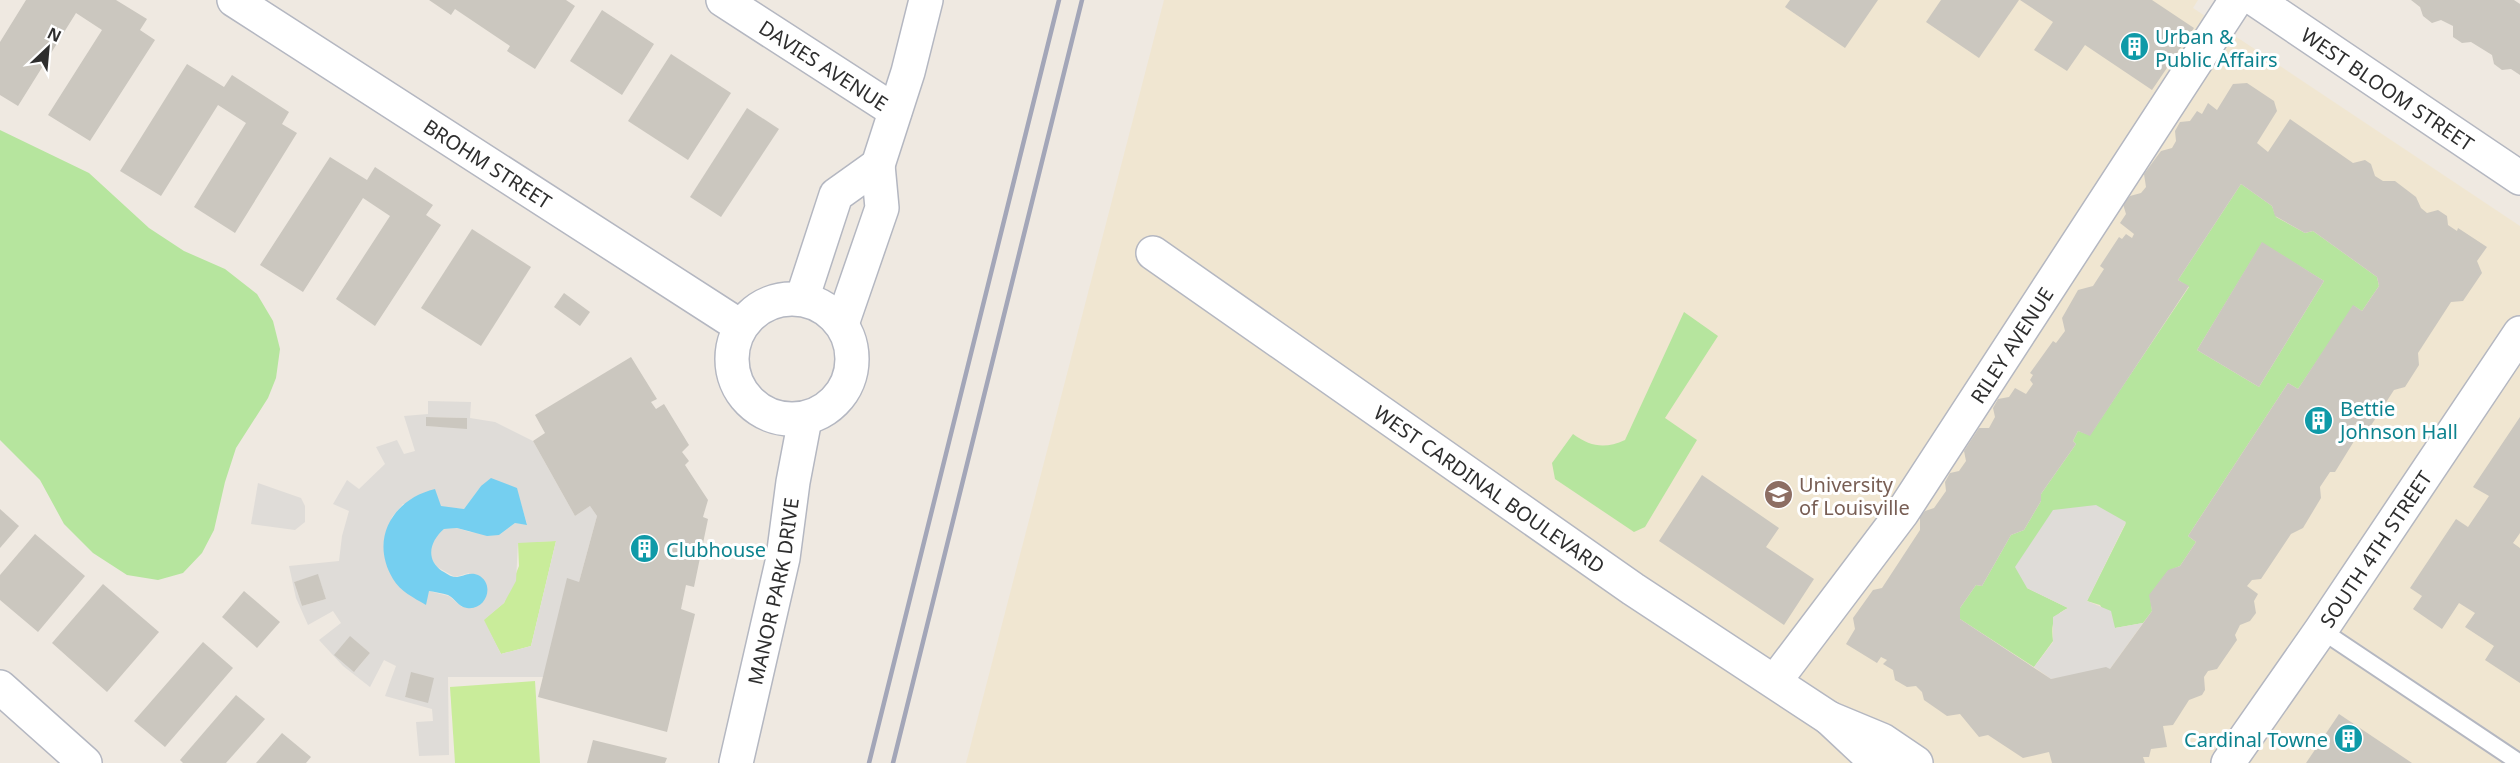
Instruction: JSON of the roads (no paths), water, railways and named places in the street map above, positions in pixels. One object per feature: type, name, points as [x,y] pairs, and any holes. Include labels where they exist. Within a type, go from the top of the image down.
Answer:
[{"type":"street","name":"BROHM STREET","points":[[234,0],[740,326]]},
{"type":"street","name":"DAVIES AVENUE","points":[[723,0],[896,111]]},
{"type":"street","points":[[842,324],[882,208],[878,165],[896,111],[926,0]]},
{"type":"street","name":"RILEY AVENUE","points":[[1776,681],[1902,513],[2236,0]]},
{"type":"street","name":"WEST BLOOM STREET","points":[[2256,0],[2520,178]]},
{"type":"street","points":[[802,299],[836,195],[878,165]]},
{"type":"street","name":"WEST CARDINAL BOULEVARD","points":[[1153,253],[1633,589],[1829,718],[1877,763]]},
{"type":"street","points":[[802,299],[825,308],[842,324],[851,346],[852,370],[843,392],[827,409],[805,419],[782,419],[759,410],[742,394],[732,372],[732,348],[740,326],[757,309],[778,300],[802,299]]},
{"type":"street","name":"SOUTH 4TH STREET","points":[[2228,763],[2321,630],[2520,333]]},
{"type":"street","name":"MANOR PARK DRIVE","points":[[736,763],[783,558],[793,482],[805,419]]},
{"type":"street","points":[[0,687],[85,763]]},
{"type":"street","name":"WEST CARDINAL BOULEVARD","points":[[1829,718],[1882,740],[1916,763]]},
{"type":"lane","points":[[2321,630],[2520,763]]},
{"type":"water","points":[[491,478],[517,488],[527,525],[515,523],[499,535],[487,536],[457,528],[444,529],[433,544],[431,556],[433,561],[442,571],[455,577],[478,575],[487,584],[486,596],[479,605],[467,608],[448,595],[429,591],[426,605],[399,587],[386,564],[384,549],[389,523],[407,502],[435,489],[441,506],[464,509],[481,486]]},
{"type":"railway","points":[[869,763],[1059,0]]},
{"type":"railway","points":[[893,763],[1082,0]]},
{"type":"place","name":"Urban & Public Affairs","points":[[2134,47]]},
{"type":"place","name":"Bettie Johnson Hall","points":[[2319,420]]},
{"type":"place","name":"University of Louisville","points":[[1778,495]]},
{"type":"place","name":"Clubhouse","points":[[645,549]]},
{"type":"place","name":"Cardinal Towne","points":[[2349,739]]}]
